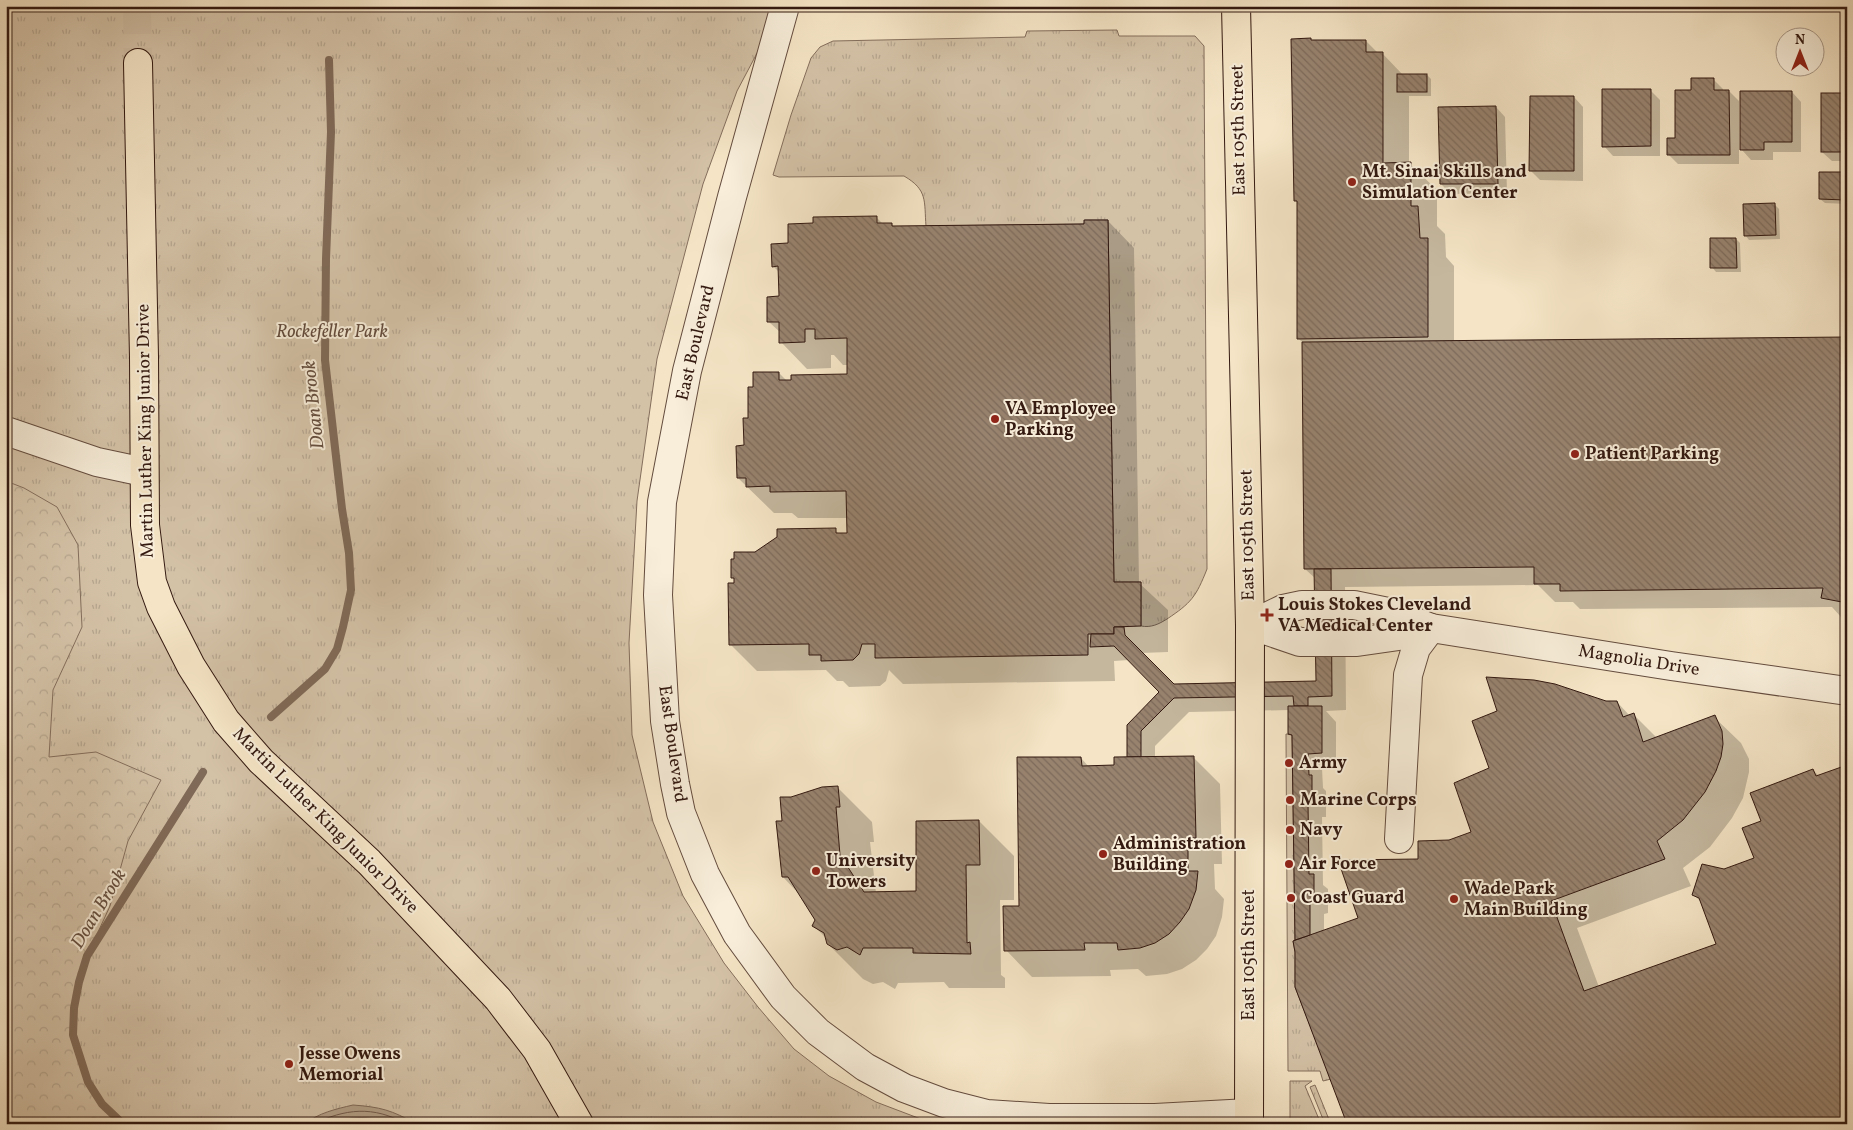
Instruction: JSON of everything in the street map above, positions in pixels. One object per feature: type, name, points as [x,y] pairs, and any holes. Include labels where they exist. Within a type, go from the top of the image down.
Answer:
[{"type":"main road","name":"East 105th Street","points":[[1236,6],[1250,625],[1249,1118]]},
{"type":"main road","name":"Martin Luther King Junior Drive","points":[[138,63],[144,357],[144,472],[147,552],[161,608],[174,636],[226,720],[261,761],[369,862],[498,999],[537,1050],[580,1124]]},
{"type":"street","name":"East Boulevard","points":[[785,6],[732,197],[688,371],[662,502],[658,595],[665,720],[675,784],[682,813],[705,874],[737,934],[782,997],[818,1032],[834,1044],[865,1067],[904,1088],[944,1103],[996,1114],[1049,1118],[1249,1118]]},
{"type":"street","points":[[6,431],[97,462],[144,472]]},
{"type":"street","name":"Magnolia Drive","points":[[1250,625],[1283,609],[1302,605],[1354,605],[1393,613],[1431,628],[1671,666],[1847,691]]},
{"type":"street","name":"Magnolia Drive","points":[[1250,625],[1300,642],[1357,642],[1406,635],[1431,628]]},
{"type":"street","points":[[1399,839],[1408,675],[1416,648],[1431,628]]},
{"type":"green space","name":"Rockefeller Park","points":[[6,6],[782,6],[737,91],[703,184],[657,359],[637,501],[629,643],[632,735],[653,822],[683,896],[724,963],[758,1007],[794,1049],[829,1076],[876,1102],[934,1124],[6,1124]]},
{"type":"green space","points":[[1117,30],[1119,36],[1195,36],[1204,46],[1207,569],[1196,593],[1187,604],[1164,621],[1148,626],[1141,626],[1141,582],[1114,582],[1108,220],[1085,220],[1084,224],[926,226],[921,191],[912,181],[904,176],[779,177],[773,175],[811,58],[820,47],[833,41],[1025,37],[1027,31]]},
{"type":"green space","points":[[6,481],[24,488],[57,507],[78,545],[82,627],[53,690],[49,757],[96,752],[161,780],[128,841],[110,906],[87,956],[74,1008],[73,1035],[88,1082],[102,1104],[123,1124],[6,1124]]},
{"type":"green space","points":[[1286,734],[1292,735],[1295,987],[1331,1079],[1323,1081],[1320,1071],[1288,1071]]},
{"type":"green space","points":[[1290,1081],[1312,1081],[1305,1086],[1321,1124],[1290,1124]]},
{"type":"green space","points":[[1315,1085],[1330,1124],[1325,1124],[1310,1087]]},
{"type":"water","points":[[353,1105],[386,1110],[416,1124],[305,1124],[321,1114]]},
{"type":"building","name":"Mt. Sinai Skills and Simulation Center","points":[[1311,38],[1311,40],[1366,40],[1366,52],[1383,52],[1383,163],[1411,162],[1411,206],[1418,206],[1420,238],[1428,238],[1428,337],[1297,339],[1297,201],[1294,201],[1291,39]]},
{"type":"building","points":[[1397,74],[1427,74],[1427,92],[1397,92]]},
{"type":"building","points":[[1691,78],[1714,78],[1714,90],[1729,90],[1730,155],[1667,155],[1667,138],[1675,138],[1675,90],[1691,90]]},
{"type":"building","points":[[1602,89],[1651,89],[1651,146],[1602,147]]},
{"type":"building","points":[[1740,91],[1792,91],[1792,142],[1764,142],[1764,150],[1740,150]]},
{"type":"building","points":[[1821,93],[1847,93],[1847,152],[1821,152]]},
{"type":"building","points":[[1530,96],[1574,96],[1574,171],[1529,171]]},
{"type":"building","points":[[1496,106],[1498,184],[1440,184],[1438,107]]},
{"type":"building","points":[[1819,172],[1846,172],[1845,200],[1819,199]]},
{"type":"building","points":[[1775,203],[1776,235],[1744,236],[1743,204]]},
{"type":"building","name":"VA Employee Parking","points":[[877,216],[877,223],[892,223],[892,226],[1084,224],[1084,220],[1108,220],[1114,582],[1141,582],[1141,626],[1114,627],[1114,634],[1088,634],[1088,655],[875,658],[875,644],[862,644],[859,654],[853,660],[821,661],[821,655],[809,655],[809,644],[729,645],[728,583],[734,583],[734,578],[731,578],[731,559],[734,559],[734,552],[755,552],[777,537],[777,529],[836,528],[836,533],[847,533],[846,491],[770,492],[770,486],[746,487],[746,478],[737,478],[736,446],[744,445],[743,418],[748,418],[748,387],[753,387],[753,372],[779,372],[779,380],[791,380],[791,375],[847,374],[847,338],[815,339],[815,329],[805,329],[805,342],[779,343],[779,322],[767,322],[767,297],[779,296],[778,266],[772,267],[771,244],[788,243],[788,224],[813,223],[813,217]]},
{"type":"building","points":[[1710,238],[1736,238],[1737,268],[1710,268]]},
{"type":"building","name":"Patient Parking","points":[[1847,337],[1847,603],[1821,598],[1823,588],[1560,591],[1560,584],[1534,584],[1534,567],[1304,569],[1302,342]]},
{"type":"building","points":[[1314,569],[1331,569],[1332,696],[1308,697],[1308,706],[1294,706],[1293,696],[1174,698],[1141,731],[1141,757],[1127,757],[1127,725],[1159,692],[1114,646],[1090,647],[1091,634],[1114,634],[1114,627],[1124,627],[1125,635],[1174,684],[1316,681]]},
{"type":"building","name":"Wade Park Main Building","points":[[1486,677],[1534,680],[1555,684],[1606,701],[1617,701],[1623,717],[1634,713],[1643,742],[1715,715],[1722,731],[1721,757],[1705,792],[1683,820],[1657,841],[1665,859],[1551,901],[1584,991],[1716,944],[1699,898],[1692,895],[1702,864],[1724,869],[1754,858],[1742,828],[1761,821],[1750,793],[1813,769],[1816,776],[1847,765],[1847,1124],[1347,1124],[1295,987],[1295,952],[1293,941],[1358,918],[1338,860],[1418,859],[1418,841],[1449,840],[1471,832],[1454,783],[1489,768],[1472,721],[1497,711]]},
{"type":"building","points":[[1288,706],[1322,706],[1322,753],[1308,754],[1309,775],[1312,775],[1312,803],[1308,803],[1309,874],[1314,874],[1314,899],[1310,900],[1310,935],[1295,940],[1292,735],[1288,734]]},
{"type":"building","name":"Administration Building","points":[[1194,756],[1196,838],[1188,838],[1188,871],[1198,871],[1196,890],[1189,909],[1169,934],[1155,943],[1140,948],[1118,950],[1117,943],[1084,943],[1085,950],[1004,951],[1003,906],[1019,906],[1017,757],[1081,757],[1082,766],[1114,765],[1114,757]]},
{"type":"building","name":"University Towers","points":[[838,786],[840,807],[836,807],[840,855],[864,892],[916,891],[916,821],[979,820],[980,865],[966,865],[967,943],[970,942],[971,954],[913,953],[913,948],[863,948],[860,955],[847,947],[837,950],[827,944],[824,933],[812,926],[815,920],[788,877],[782,877],[776,821],[782,821],[780,797],[791,797],[822,787]]},
{"type":"waterway","name":"Doan Brook","points":[[271,717],[325,669],[337,649],[351,590],[349,553],[342,509],[325,360],[326,259],[331,132],[329,60]]},
{"type":"waterway","name":"Doan Brook","points":[[123,1124],[102,1104],[88,1082],[73,1035],[74,1008],[79,982],[87,956],[203,772]]},
{"type":"tunnel","points":[[137,6],[138,63]]},
{"type":"place","name":"Mt. Sinai Skills and Simulation Center","points":[[1352,182]]},
{"type":"place","name":"VA Employee Parking","points":[[995,419]]},
{"type":"place","name":"Patient Parking","points":[[1575,454]]},
{"type":"place","name":"Louis Stokes Cleveland VA Medical Center","points":[[1267,615]]},
{"type":"place","name":"Army","points":[[1289,763]]},
{"type":"place","name":"Marine Corps","points":[[1290,800]]},
{"type":"place","name":"Navy","points":[[1290,830]]},
{"type":"place","name":"Administration Building","points":[[1103,854]]},
{"type":"place","name":"Air Force","points":[[1289,864]]},
{"type":"place","name":"University Towers","points":[[816,871]]},
{"type":"place","name":"Coast Guard","points":[[1291,898]]},
{"type":"place","name":"Wade Park Main Building","points":[[1454,899]]},
{"type":"place","name":"Jesse Owens Memorial","points":[[289,1064]]}]
